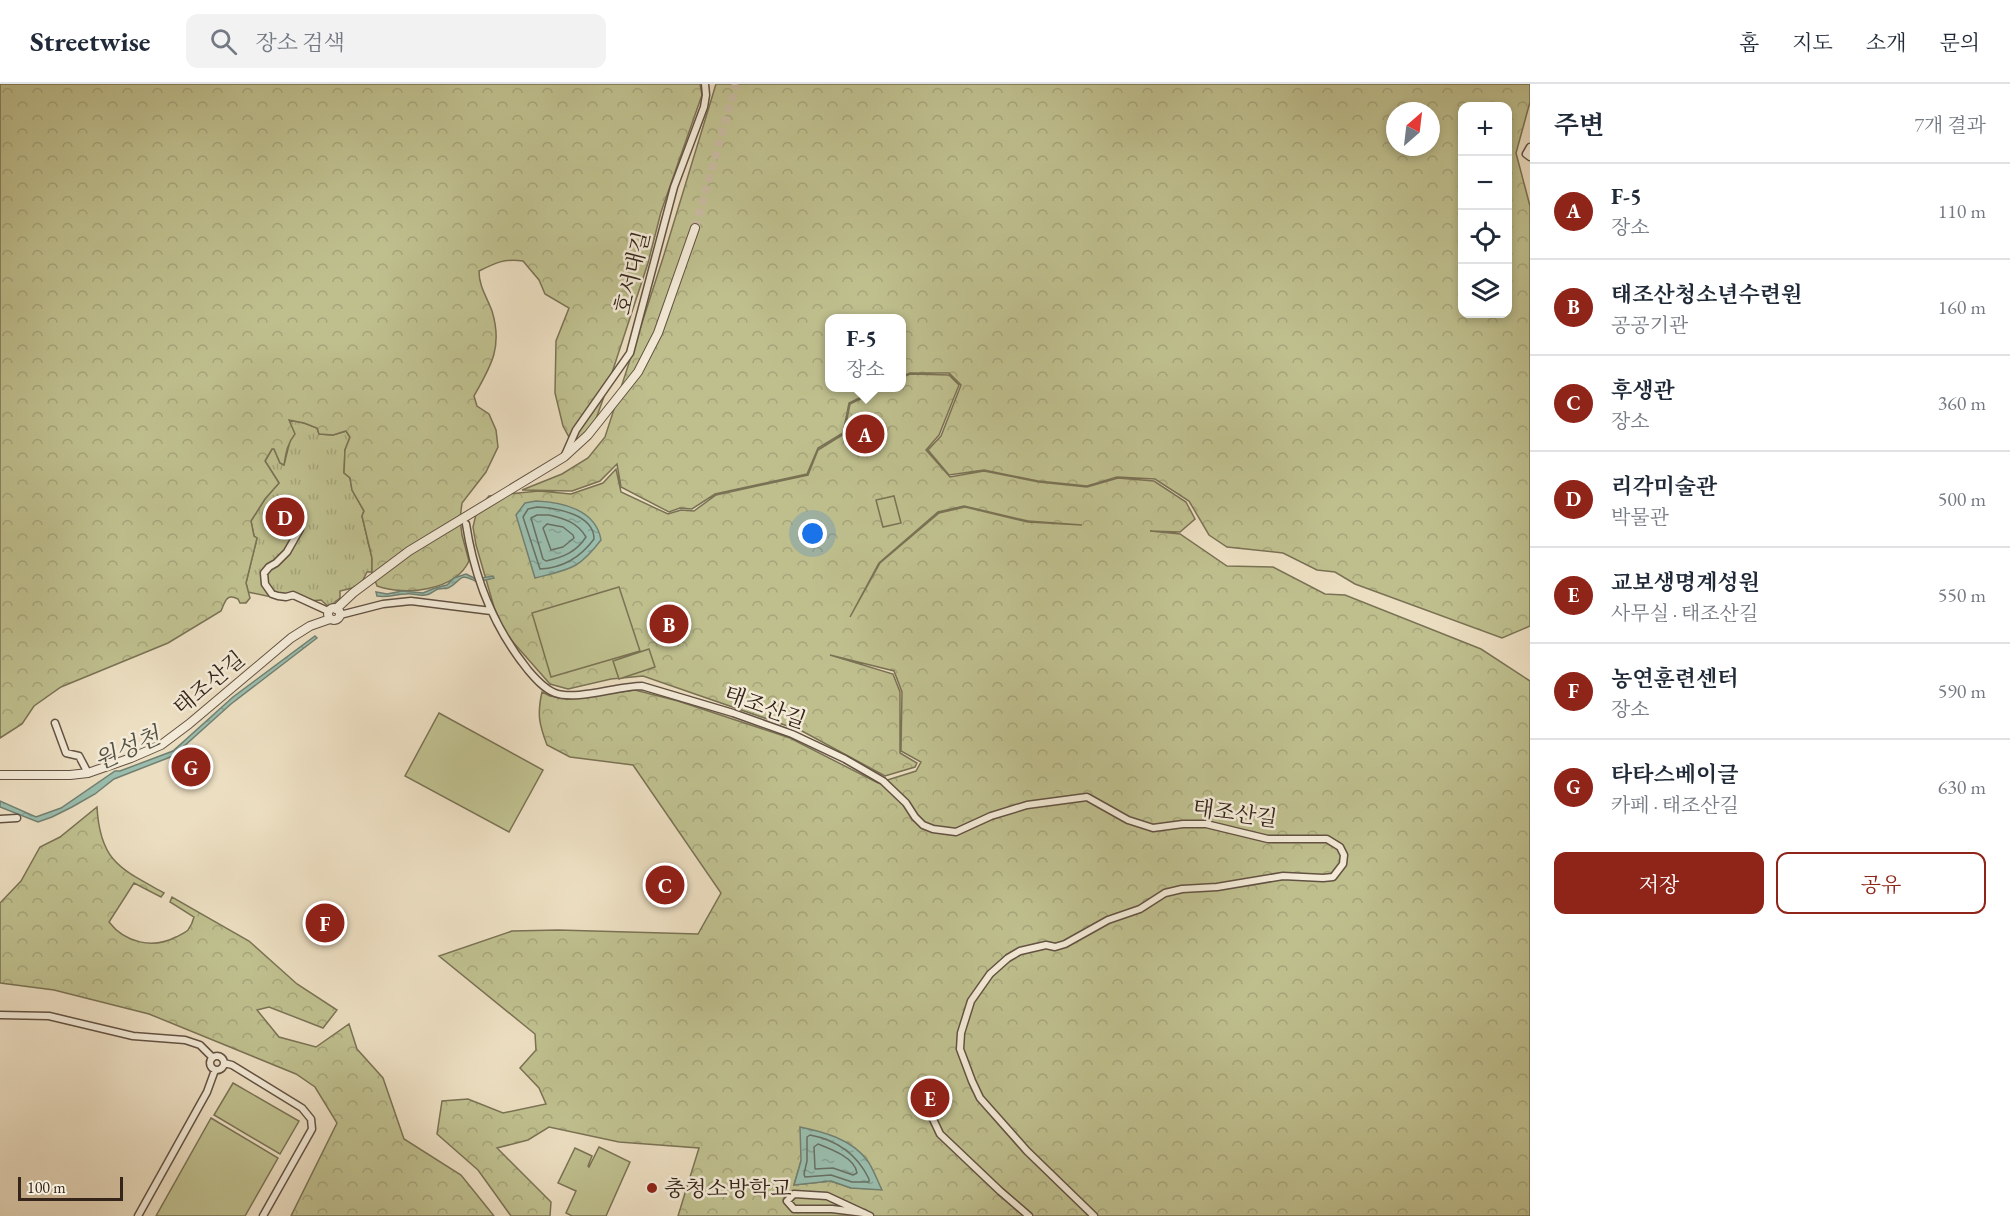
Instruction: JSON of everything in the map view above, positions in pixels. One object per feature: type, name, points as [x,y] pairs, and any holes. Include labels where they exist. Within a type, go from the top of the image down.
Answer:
[{"type":"street","name":"호서대길","points":[[564,457],[576,430],[630,353],[674,187],[704,107],[705,84]]},
{"type":"street","points":[[1530,147],[1526,153],[1530,157]]},
{"type":"street","points":[[300,529],[287,552],[264,573],[265,584],[272,594],[286,597],[293,595],[334,614],[352,593],[409,551],[564,457],[588,435],[638,372],[658,333],[695,228]]},
{"type":"street","points":[[466,524],[469,542],[491,611]]},
{"type":"street","name":"태조산길","points":[[0,775],[70,776],[88,773],[131,758],[161,745],[291,638],[310,627],[334,614],[411,601],[491,611],[505,639],[519,659],[533,676],[556,693],[569,695],[626,686],[642,686],[783,730],[845,759],[883,781],[906,803],[923,825],[933,829],[957,832],[991,816],[1027,805],[1087,797],[1128,820],[1153,828],[1206,824],[1268,838],[1327,839],[1340,847],[1344,855],[1343,864],[1333,877],[1283,876],[1217,887],[1182,888],[1166,893],[1140,909],[1108,920],[1065,944],[1055,947],[1046,945],[1020,951],[990,974],[971,1001],[961,1033],[960,1049],[980,1098],[1027,1151],[1094,1216]]},
{"type":"street","points":[[55,723],[66,753],[79,756],[88,773]]},
{"type":"street","points":[[0,819],[17,818]]},
{"type":"street","points":[[0,1015],[49,1016],[133,1036],[184,1040],[200,1045],[213,1057]]},
{"type":"street","points":[[213,1057],[220,1056],[224,1063]]},
{"type":"street","points":[[213,1057],[210,1064],[215,1070]]},
{"type":"street","points":[[215,1070],[221,1069],[224,1063]]},
{"type":"street","points":[[224,1063],[232,1065],[302,1108],[311,1119],[312,1129],[263,1216]]},
{"type":"street","points":[[138,1216],[207,1092],[215,1070]]},
{"type":"street","points":[[932,1117],[940,1134],[1029,1216]]},
{"type":"street","points":[[794,1194],[827,1196],[867,1215],[832,1209],[794,1209],[787,1201],[794,1194]]},
{"type":"green space","points":[[0,84],[700,84],[702,95],[661,212],[648,263],[606,391],[592,430],[582,441],[569,437],[563,426],[555,393],[556,341],[569,308],[545,294],[539,280],[523,261],[500,262],[479,271],[495,324],[496,346],[486,375],[474,396],[477,406],[489,414],[496,430],[498,447],[486,472],[462,503],[460,519],[469,561],[462,571],[441,585],[428,588],[401,591],[377,586],[372,572],[372,558],[362,516],[364,511],[352,490],[350,478],[344,473],[345,450],[350,437],[346,431],[333,435],[319,434],[317,428],[289,420],[295,434],[286,453],[284,465],[280,463],[274,449],[265,461],[279,483],[251,521],[254,536],[257,538],[246,583],[250,598],[246,603],[240,603],[234,597],[228,598],[221,611],[168,643],[61,687],[34,706],[22,724],[0,738]]},
{"type":"green space","points":[[716,84],[1530,84],[1530,102],[1516,153],[1530,206],[1530,626],[1502,638],[1355,584],[1335,572],[1317,570],[1283,553],[1227,547],[1209,535],[1189,501],[1155,479],[1117,477],[1087,486],[1038,481],[984,470],[949,475],[928,450],[941,436],[961,385],[949,373],[906,375],[906,314],[825,314],[825,392],[872,392],[849,403],[843,433],[818,448],[807,474],[715,494],[692,509],[680,508],[669,512],[621,487],[617,464],[600,481],[572,491],[522,490],[562,474],[588,458],[605,437]]},
{"type":"green space","points":[[910,374],[949,375],[959,385],[939,435],[926,450],[950,477],[984,471],[1039,482],[1087,487],[1118,478],[1154,481],[1186,502],[1195,519],[1180,532],[1150,531],[1180,534],[1227,566],[1273,567],[1325,594],[1345,595],[1481,649],[1530,681],[1530,1216],[678,1216],[699,1148],[619,1142],[549,1127],[528,1140],[497,1148],[551,1202],[550,1216],[511,1216],[478,1170],[437,1134],[442,1101],[468,1099],[503,1113],[546,1104],[539,1088],[520,1068],[536,1050],[535,1034],[439,956],[512,931],[698,934],[721,893],[633,765],[570,757],[547,745],[540,719],[542,692],[550,696],[570,699],[635,690],[678,701],[790,738],[878,783],[916,771],[921,762],[901,751],[902,692],[894,671],[830,655],[893,674],[900,692],[900,753],[917,763],[915,767],[885,776],[802,731],[643,676],[611,679],[568,689],[550,684],[505,633],[494,607],[476,545],[473,527],[477,510],[489,496],[539,491],[571,494],[603,483],[616,469],[621,492],[668,514],[681,510],[694,511],[716,495],[808,475],[818,450],[844,434],[850,404],[874,392],[906,392],[906,376]],"holes":[[[964,506],[1028,521],[1082,525],[1028,522],[965,507],[939,513],[880,563],[850,617],[879,563],[938,512]],[[848,1143],[866,1160],[881,1189],[851,1188],[831,1181],[794,1185],[801,1161]]]},
{"type":"green space","points":[[289,420],[317,428],[319,434],[333,435],[346,431],[350,437],[345,450],[344,473],[350,478],[352,490],[364,511],[362,516],[372,558],[372,572],[367,572],[360,586],[340,591],[340,598],[329,607],[321,600],[281,599],[248,592],[246,583],[257,538],[254,536],[251,521],[279,483],[265,461],[274,449],[280,463],[284,465],[290,441]]},
{"type":"green space","points":[[894,496],[901,523],[883,527],[876,500]]},
{"type":"green space","points":[[619,587],[640,651],[551,677],[532,613]]},
{"type":"green space","points":[[649,649],[655,667],[619,679],[613,661]]},
{"type":"green space","points":[[439,713],[543,770],[509,832],[405,776]]},
{"type":"green space","points":[[97,807],[99,826],[108,852],[125,870],[164,893],[161,897],[134,883],[109,922],[123,935],[140,942],[167,941],[184,933],[192,924],[194,917],[170,902],[172,897],[249,941],[297,984],[337,1010],[323,1028],[269,1007],[257,1010],[279,1037],[316,1047],[349,1024],[357,1049],[383,1078],[404,1139],[461,1175],[494,1216],[291,1216],[337,1123],[315,1087],[296,1074],[149,1014],[54,990],[0,983],[0,903],[21,881],[40,847],[60,837]]},
{"type":"green space","points":[[233,1083],[299,1121],[280,1154],[214,1115]]},
{"type":"green space","points":[[211,1118],[278,1158],[245,1216],[156,1216]]},
{"type":"green space","points":[[599,1147],[630,1162],[606,1216],[572,1216],[566,1213],[576,1191],[558,1183],[575,1148],[592,1156],[589,1167]]},
{"type":"water","points":[[536,501],[557,503],[577,510],[593,521],[601,540],[579,563],[535,578],[516,515],[525,503]]},
{"type":"water","points":[[466,574],[476,579],[493,576],[494,578],[477,582],[463,577],[448,588],[438,589],[427,595],[377,596],[376,592],[423,593],[447,585],[454,578]]},
{"type":"water","points":[[315,636],[317,638],[231,704],[173,756],[114,779],[95,794],[38,822],[0,807],[0,801],[36,817],[61,808],[115,771],[173,751],[233,697]]},
{"type":"water","points":[[800,1127],[828,1134],[861,1153],[869,1163],[882,1190],[851,1188],[831,1181],[794,1185],[801,1161]]},
{"type":"tunnel","points":[[695,228],[736,84]]},
{"type":"place","name":"F-5","points":[[865,434]]},
{"type":"place","name":"리각미술관","points":[[285,517]]},
{"type":"place","name":"태조산청소년수련원","points":[[669,624]]},
{"type":"place","name":"타타스베이글","points":[[191,767]]},
{"type":"place","name":"후생관","points":[[665,885]]},
{"type":"place","name":"농연훈련센터","points":[[325,923]]},
{"type":"place","name":"교보생명계성원","points":[[930,1098]]},
{"type":"place","name":"충청소방학교","points":[[652,1188]]},
{"type":"water label","name":"원성천","points":[[127,748]]}]
